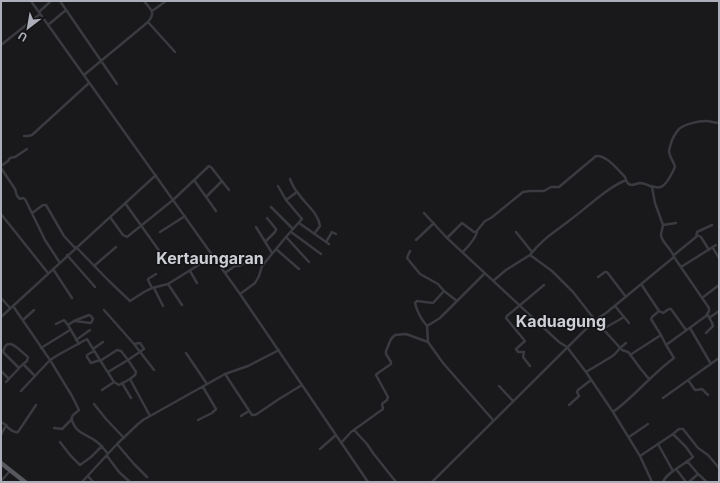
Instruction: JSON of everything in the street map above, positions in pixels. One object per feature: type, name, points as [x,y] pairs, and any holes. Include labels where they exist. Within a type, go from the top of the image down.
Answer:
[{"type":"main road","points":[[1,462],[24,482]]},
{"type":"street","points":[[31,1],[240,294],[368,482]]},
{"type":"street","points":[[1,45],[51,1]]},
{"type":"street","points":[[60,1],[117,84]]},
{"type":"street","points":[[84,75],[148,22],[153,14],[144,1]]},
{"type":"street","points":[[152,11],[166,1]]},
{"type":"street","points":[[48,25],[66,10]]},
{"type":"street","points":[[148,22],[175,52]]},
{"type":"street","points":[[24,136],[32,135],[90,83]]},
{"type":"street","points":[[463,252],[485,221],[491,218],[523,192],[544,191],[552,186],[557,187],[596,156],[605,158],[625,177],[626,182],[629,184],[644,183],[651,186],[660,187],[668,181],[675,167],[670,154],[670,149],[672,140],[678,130],[688,124],[698,122],[707,121],[719,123]]},
{"type":"street","points":[[27,149],[16,157],[10,158],[1,167],[19,198],[25,199],[44,240],[60,263]]},
{"type":"street","points":[[110,217],[123,235],[129,235],[173,200],[207,167],[210,166],[229,190]]},
{"type":"street","points":[[1,317],[156,175]]},
{"type":"street","points":[[290,179],[297,192],[320,222],[320,226],[314,234]]},
{"type":"street","points":[[194,180],[216,211]]},
{"type":"street","points":[[493,281],[506,270],[531,254],[546,238],[605,193],[626,180]]},
{"type":"street","points":[[206,197],[222,181]]},
{"type":"street","points":[[240,294],[255,283],[262,266],[302,218],[286,200],[278,186]]},
{"type":"street","points":[[651,186],[655,203],[664,225],[660,233],[661,237],[709,310],[708,316],[713,326],[706,333]]},
{"type":"street","points":[[286,200],[297,192]]},
{"type":"street","points":[[125,203],[165,259]]},
{"type":"street","points":[[32,213],[46,205],[64,236],[130,301],[144,292],[168,284],[213,256]]},
{"type":"street","points":[[271,207],[292,231],[321,254]]},
{"type":"street","points":[[424,213],[447,238],[519,306],[567,348],[586,372],[629,437],[652,482]]},
{"type":"street","points":[[1,214],[48,273]]},
{"type":"street","points":[[160,232],[185,216]]},
{"type":"street","points":[[265,242],[276,229],[267,218]]},
{"type":"street","points":[[299,223],[329,244]]},
{"type":"street","points":[[416,240],[434,223]]},
{"type":"street","points":[[447,238],[462,223],[474,232],[477,232]]},
{"type":"street","points":[[664,225],[676,223]]},
{"type":"street","points":[[432,482],[595,320],[615,306],[674,256],[697,235],[698,231],[712,225]]},
{"type":"street","points":[[256,228],[272,253]]},
{"type":"street","points":[[326,242],[332,232],[336,234]]},
{"type":"street","points":[[516,232],[531,254],[573,292],[620,348],[628,352],[649,379]]},
{"type":"street","points":[[697,235],[701,237],[709,250]]},
{"type":"street","points":[[286,237],[309,262]]},
{"type":"street","points":[[681,267],[716,245]]},
{"type":"street","points":[[94,266],[116,247]]},
{"type":"street","points":[[713,248],[719,258]]},
{"type":"street","points":[[276,249],[299,269]]},
{"type":"street","points":[[410,251],[407,258],[421,275],[438,284],[444,291],[457,301]]},
{"type":"street","points":[[67,256],[95,287]]},
{"type":"street","points":[[225,273],[234,267],[243,264]]},
{"type":"street","points":[[53,268],[72,298]]},
{"type":"street","points":[[190,271],[197,283]]},
{"type":"street","points":[[598,277],[607,272],[626,297]]},
{"type":"street","points":[[427,326],[440,318],[485,273]]},
{"type":"street","points":[[156,274],[148,280],[163,306]]},
{"type":"street","points":[[168,284],[182,305]]},
{"type":"street","points":[[530,366],[523,357],[524,352],[518,352],[516,349],[525,341],[506,318],[544,284]]},
{"type":"street","points":[[641,284],[659,311],[663,313],[671,309],[686,330]]},
{"type":"street","points":[[702,298],[719,286]]},
{"type":"street","points":[[444,291],[433,302],[417,301],[415,303],[420,318],[427,326],[428,342],[443,363],[493,420]]},
{"type":"street","points":[[1,298],[10,308]]},
{"type":"street","points":[[13,306],[50,360],[70,392],[79,410],[62,429],[54,428]]},
{"type":"street","points":[[615,306],[629,323]]},
{"type":"street","points":[[22,320],[34,310]]},
{"type":"street","points":[[104,310],[141,352],[154,370]]},
{"type":"street","points":[[613,412],[631,398],[657,371],[674,358],[651,319],[659,311]]},
{"type":"street","points":[[666,345],[686,330],[719,311]]},
{"type":"street","points":[[68,324],[74,321],[88,315],[91,316],[92,322],[89,324],[74,321]]},
{"type":"street","points":[[603,329],[624,317]]},
{"type":"street","points":[[56,324],[64,320],[68,324],[79,344]]},
{"type":"street","points":[[690,328],[711,364]]},
{"type":"street","points":[[41,348],[70,330]]},
{"type":"street","points":[[76,340],[90,330]]},
{"type":"street","points":[[84,334],[93,350],[100,360],[108,372],[114,382],[119,385],[135,375],[136,372],[121,351],[117,350],[100,360],[91,363],[87,357],[88,354],[93,350],[103,342]]},
{"type":"street","points":[[341,443],[354,430],[383,409],[382,404],[388,399],[376,376],[391,364],[386,351],[394,336],[397,334],[406,334],[428,342]]},
{"type":"street","points":[[630,355],[661,335]]},
{"type":"street","points":[[21,391],[50,360],[87,339]]},
{"type":"street","points":[[108,372],[145,348],[140,343],[134,344]]},
{"type":"street","points":[[586,372],[611,357],[626,343]]},
{"type":"street","points":[[1,371],[8,380],[20,368],[23,364],[27,361],[28,358],[14,345],[10,344],[7,345],[2,352],[20,368]]},
{"type":"street","points":[[82,482],[138,424],[225,374],[248,366],[279,350]]},
{"type":"street","points":[[186,353],[207,384]]},
{"type":"street","points":[[663,398],[719,358]]},
{"type":"street","points":[[23,364],[35,376]]},
{"type":"street","points":[[225,374],[252,415],[302,386]]},
{"type":"street","points":[[130,379],[150,416]]},
{"type":"street","points":[[569,404],[579,396],[577,392],[578,390],[591,380]]},
{"type":"street","points":[[688,380],[695,390],[702,389],[708,395]]},
{"type":"street","points":[[102,390],[114,382]]},
{"type":"street","points":[[122,383],[131,398]]},
{"type":"street","points":[[198,420],[212,413],[216,409],[203,386]]},
{"type":"street","points":[[499,386],[513,401]]},
{"type":"street","points":[[94,404],[124,438]]},
{"type":"street","points":[[1,422],[8,428],[18,432],[36,405]]},
{"type":"street","points":[[241,416],[249,411]]},
{"type":"street","points":[[72,418],[73,423],[79,432],[93,439],[102,446],[119,472],[130,482]]},
{"type":"street","points":[[629,437],[648,424]]},
{"type":"street","points":[[1,435],[6,425]]},
{"type":"street","points":[[640,456],[679,429],[683,429],[698,448],[708,454],[719,468]]},
{"type":"street","points":[[354,430],[367,444],[396,482]]},
{"type":"street","points":[[663,482],[664,479],[693,455],[673,434]]},
{"type":"street","points":[[320,450],[336,436]]},
{"type":"street","points":[[60,442],[80,465],[102,446]]},
{"type":"street","points":[[118,444],[147,477]]},
{"type":"street","points":[[658,444],[675,470],[686,482]]},
{"type":"street","points":[[687,461],[707,482]]},
{"type":"street","points":[[1,481],[11,470]]},
{"type":"street","points":[[689,482],[698,474]]},
{"type":"street","points":[[88,476],[93,482]]},
{"type":"district","name":"Kertaungaran","points":[[210,258]]},
{"type":"district","name":"Kaduagung","points":[[561,321]]}]
